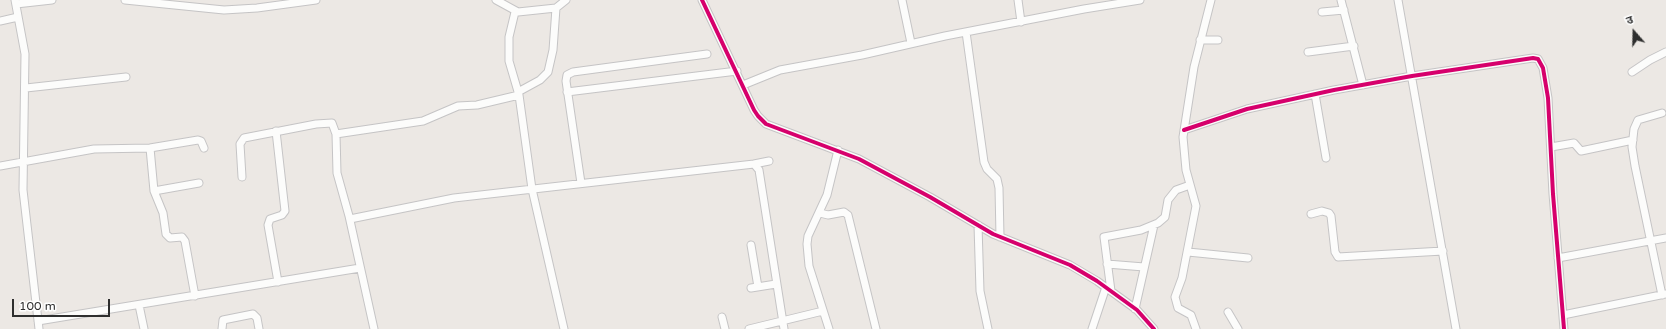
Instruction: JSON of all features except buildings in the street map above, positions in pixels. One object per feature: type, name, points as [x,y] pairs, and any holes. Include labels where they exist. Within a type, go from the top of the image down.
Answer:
[{"type":"street","points":[[39,329],[25,211],[23,163],[26,88],[25,54],[15,2],[52,0]]},
{"type":"street","points":[[124,0],[224,10],[257,8],[316,0]]},
{"type":"street","points":[[496,0],[515,12],[556,8],[566,0]]},
{"type":"street","points":[[702,0],[758,116],[766,124],[838,150],[911,187],[1000,237],[1070,265],[1108,289],[1135,309],[1145,317],[1154,329]]},
{"type":"street","points":[[902,0],[911,43]]},
{"type":"street","points":[[1018,0],[1021,22]]},
{"type":"street","points":[[743,85],[780,70],[862,55],[911,43],[1084,9],[1140,0]]},
{"type":"street","points":[[1196,329],[1191,315],[1178,308],[1175,300],[1188,252],[1196,206],[1183,155],[1184,130],[1194,67],[1211,0]]},
{"type":"street","points":[[1341,0],[1363,85]]},
{"type":"street","points":[[1398,0],[1456,329]]},
{"type":"street","points":[[336,134],[430,119],[458,106],[477,105],[518,94],[540,80],[548,72],[553,50],[556,8]]},
{"type":"street","points":[[1322,12],[1344,10]]},
{"type":"street","points":[[515,12],[509,37],[508,54],[511,72],[518,94],[532,189],[564,329]]},
{"type":"street","points":[[0,21],[18,17]]},
{"type":"street","points":[[966,32],[984,162],[987,169],[997,179],[999,188],[1000,237]]},
{"type":"street","points":[[1200,40],[1218,40]]},
{"type":"street","points":[[1308,52],[1354,46]]},
{"type":"street","points":[[1632,72],[1666,52]]},
{"type":"street","points":[[581,183],[566,77],[573,72],[706,54]]},
{"type":"street","points":[[1184,130],[1247,109],[1315,94],[1412,76],[1533,58],[1538,59],[1543,68],[1548,98],[1564,329]]},
{"type":"street","points":[[567,92],[737,71]]},
{"type":"street","points":[[26,88],[126,78]]},
{"type":"street","points":[[1315,94],[1326,158]]},
{"type":"street","points":[[1563,314],[1664,295],[1633,156],[1634,129],[1638,120],[1662,113]]},
{"type":"street","points":[[242,177],[240,146],[242,140],[247,137],[330,123],[333,125],[336,134],[338,173],[350,219],[374,329]]},
{"type":"street","points":[[276,131],[285,211],[282,215],[270,219],[268,225],[278,282]]},
{"type":"street","points":[[0,166],[94,149],[150,148],[198,140],[204,148]]},
{"type":"street","points":[[1551,147],[1574,143],[1581,151],[1633,140]]},
{"type":"street","points":[[150,148],[154,191],[164,213],[168,236],[182,237],[185,242],[195,296]]},
{"type":"street","points":[[829,329],[807,253],[808,236],[820,213],[829,190],[838,150]]},
{"type":"street","points":[[350,219],[431,202],[769,161]]},
{"type":"street","points":[[754,164],[759,170],[784,329]]},
{"type":"street","points":[[154,191],[199,183]]},
{"type":"street","points":[[1092,329],[1108,289],[1107,264],[1103,239],[1105,235],[1141,230],[1154,225],[1165,217],[1168,200],[1176,190],[1190,185]]},
{"type":"street","points":[[1311,214],[1322,211],[1329,213],[1331,216],[1335,252],[1338,257],[1443,251]]},
{"type":"street","points":[[820,213],[828,215],[844,212],[848,215],[876,329]]},
{"type":"street","points":[[978,225],[980,291],[988,329]]},
{"type":"street","points":[[1135,309],[1154,225]]},
{"type":"street","points":[[1558,258],[1666,238]]},
{"type":"street","points":[[751,245],[754,288],[776,284]]},
{"type":"street","points":[[1188,252],[1248,258]]},
{"type":"street","points":[[1107,264],[1144,267]]},
{"type":"street","points":[[38,321],[360,268]]},
{"type":"street","points":[[139,305],[144,329]]},
{"type":"street","points":[[749,329],[823,310]]},
{"type":"street","points":[[1228,312],[1238,329]]},
{"type":"street","points":[[222,329],[223,320],[251,314],[256,316],[259,329]]},
{"type":"street","points":[[722,317],[725,329]]},
{"type":"cycle path","points":[[702,0],[754,110],[766,124],[859,159],[930,197],[993,234],[1070,265],[1097,281],[1137,310],[1154,329]]},
{"type":"cycle path","points":[[1184,130],[1247,109],[1334,90],[1412,76],[1533,58],[1538,59],[1543,68],[1548,98],[1553,194],[1564,329]]}]
